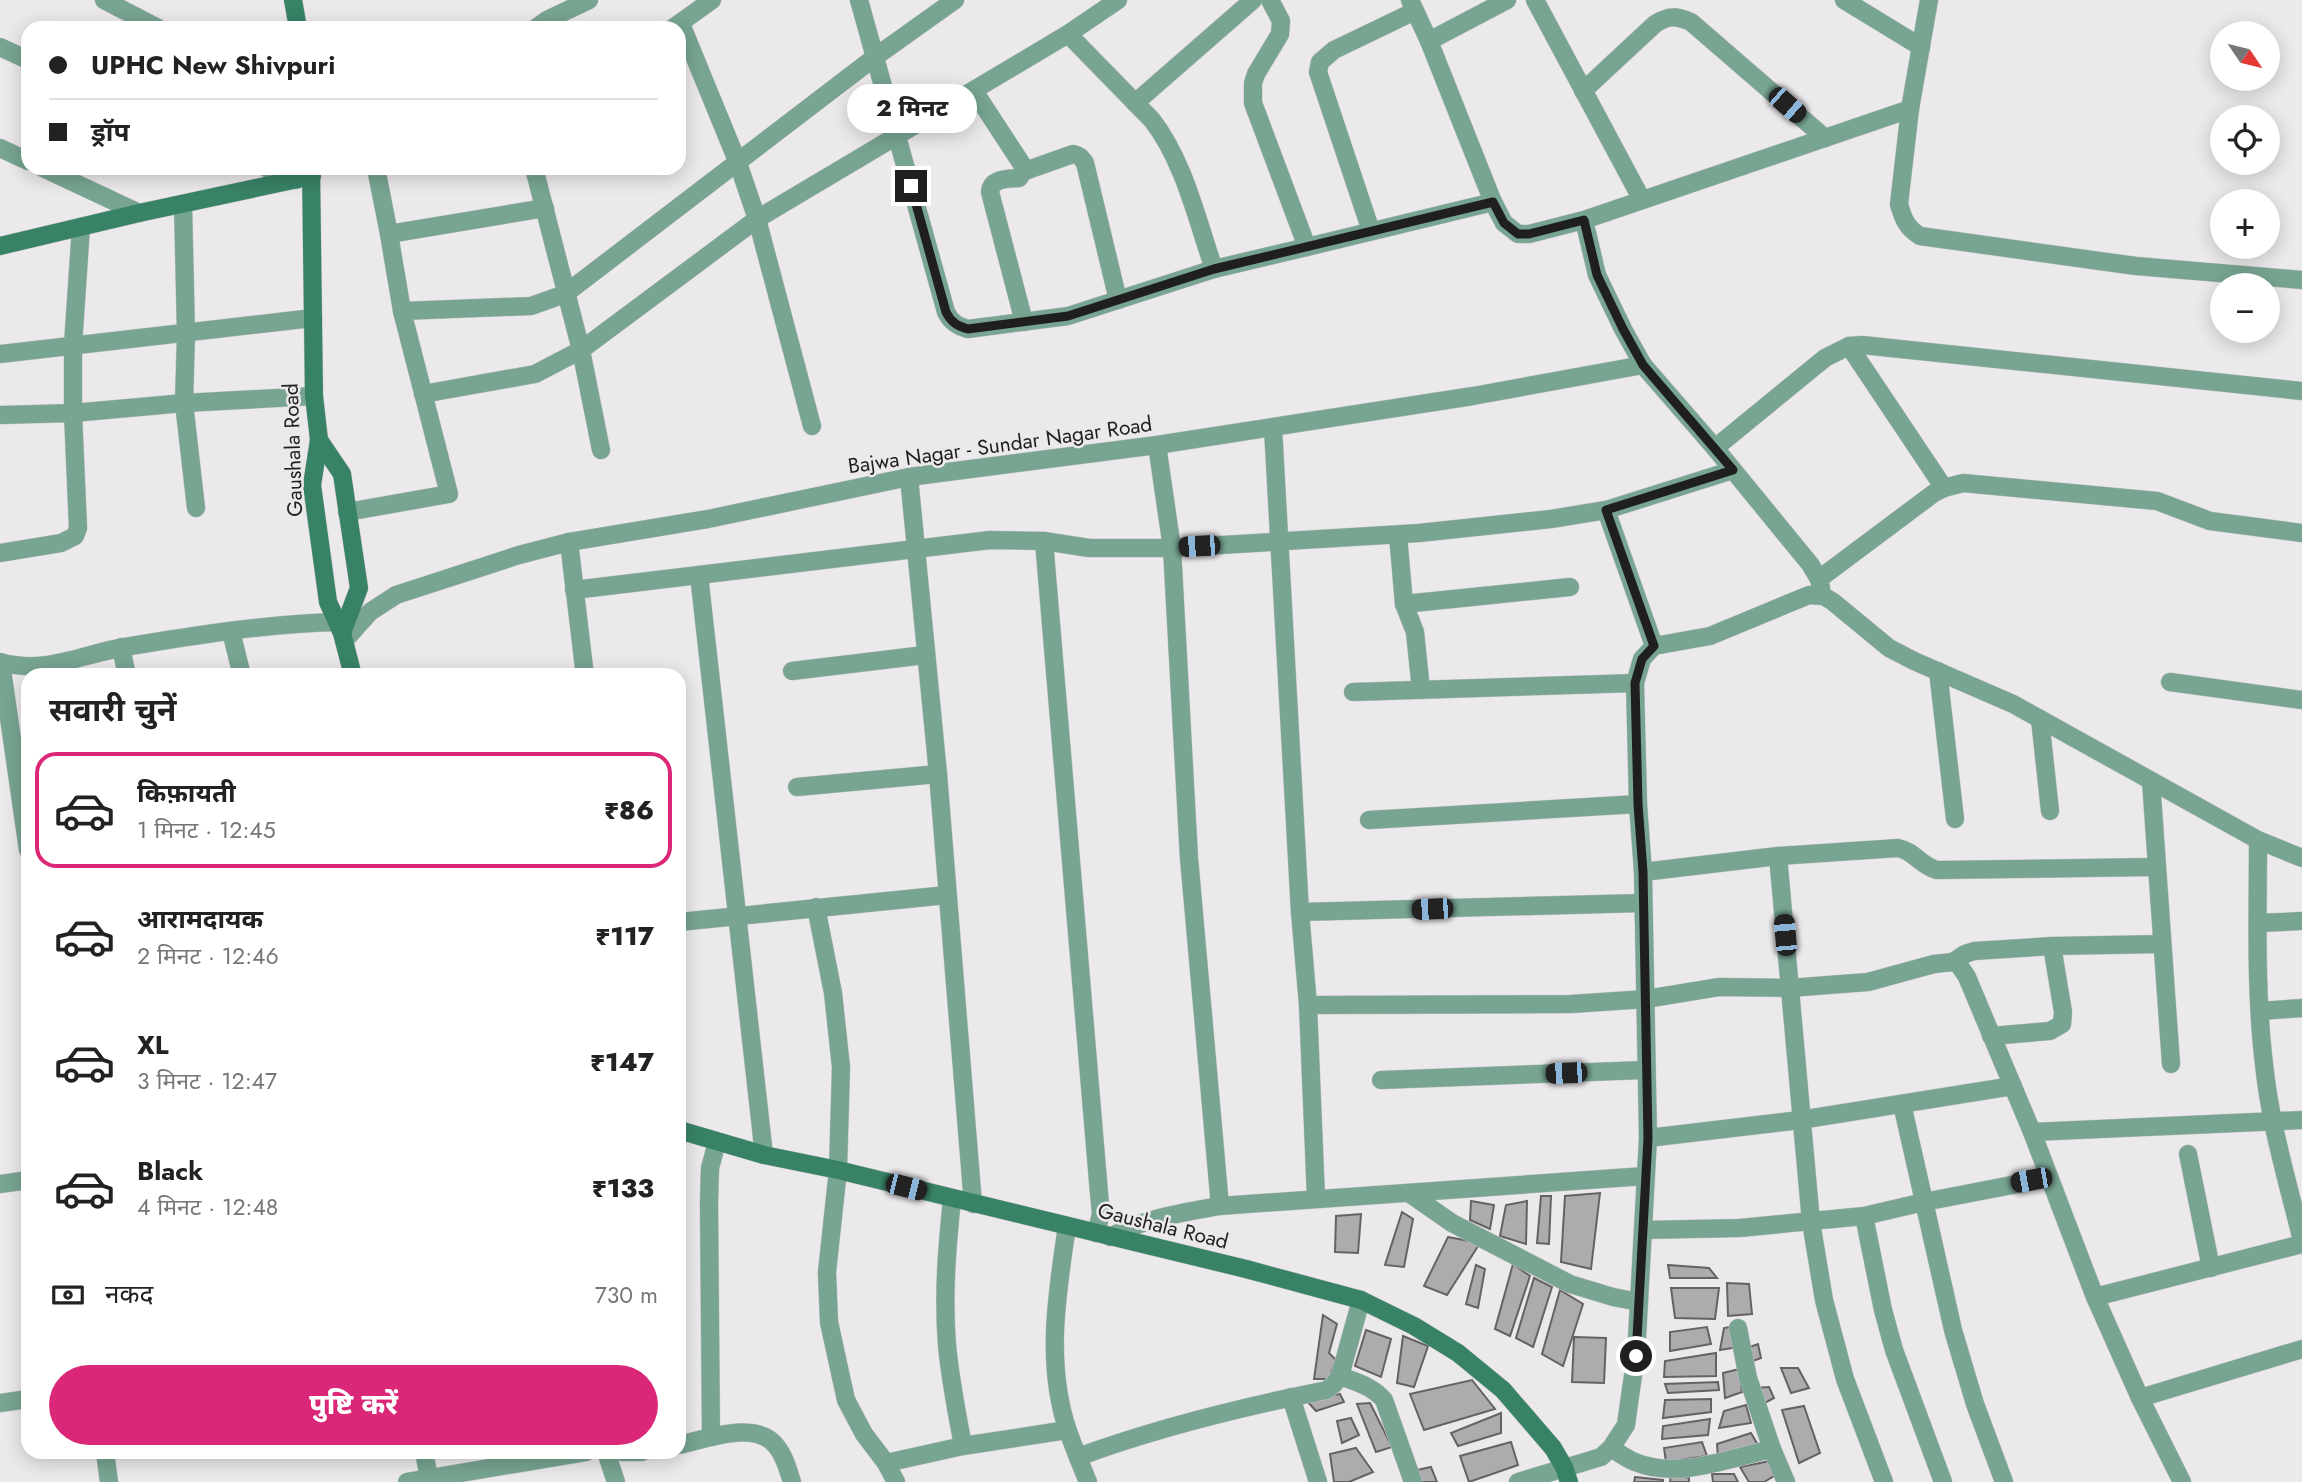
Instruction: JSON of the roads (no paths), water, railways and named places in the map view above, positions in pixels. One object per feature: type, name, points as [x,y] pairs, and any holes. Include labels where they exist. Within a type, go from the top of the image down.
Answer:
[{"type":"street","points":[[104,0],[145,21]]},
{"type":"street","points":[[293,0],[297,21]]},
{"type":"street","points":[[548,21],[589,0]]},
{"type":"street","points":[[684,21],[712,0]]},
{"type":"street","points":[[859,0],[946,312],[950,320],[959,327],[968,329],[1068,316],[1214,269],[1493,202]]},
{"type":"street","points":[[402,311],[531,306],[565,294],[875,57],[955,0]]},
{"type":"street","points":[[422,394],[535,374],[581,350],[757,219],[1068,34],[1118,0]]},
{"type":"street","points":[[1135,103],[1253,0]]},
{"type":"street","points":[[1270,0],[1281,22],[1280,34],[1256,74],[1252,91],[1253,103],[1307,247]]},
{"type":"street","points":[[1429,41],[1507,0]]},
{"type":"street","points":[[1535,0],[1642,200]]},
{"type":"street","points":[[1844,0],[1921,47]]},
{"type":"street","points":[[1929,0],[1910,109],[1899,204],[1902,218],[1910,230],[1920,236],[2136,266],[2302,280]]},
{"type":"street","points":[[1370,231],[1318,72],[1320,62],[1326,55],[1412,6],[1429,41],[1493,202],[1504,223],[1518,234],[1529,234],[1584,220],[1910,109]]},
{"type":"street","points":[[1583,91],[1655,24],[1666,17],[1678,17],[1691,22],[1825,138]]},
{"type":"street","points":[[1068,34],[1164,135],[1174,155],[1214,269]]},
{"type":"street","points":[[686,46],[738,163],[757,219],[812,426]]},
{"type":"street","points":[[0,47],[21,57]]},
{"type":"street","points":[[974,91],[1025,172]]},
{"type":"street","points":[[0,148],[21,158]]},
{"type":"street","points":[[1024,322],[990,187],[998,181],[1019,178],[1025,172],[1073,154],[1078,155],[1085,163],[1118,300]]},
{"type":"street","points":[[58,175],[139,213]]},
{"type":"street","points":[[0,246],[306,175]]},
{"type":"street","name":"Gaushala Road","points":[[306,175],[314,396],[319,440],[312,485],[328,602],[341,632],[351,668]]},
{"type":"street","points":[[347,512],[449,494],[402,311],[377,175]]},
{"type":"street","points":[[536,175],[581,350],[601,450]]},
{"type":"street","points":[[183,204],[186,334],[184,403],[196,508]]},
{"type":"street","points":[[390,234],[545,208]]},
{"type":"street","points":[[1584,220],[1597,275],[1643,365],[1803,555],[1821,587],[1889,648],[1982,689],[2258,840],[2302,858]]},
{"type":"street","points":[[0,553],[61,543],[75,536],[78,528],[73,345],[80,226]]},
{"type":"street","points":[[0,354],[313,318]]},
{"type":"street","points":[[1715,448],[1825,358],[1849,346],[1862,345],[2302,391]]},
{"type":"street","points":[[1849,346],[1944,488]]},
{"type":"street","name":"Bajwa Nagar - Sundar Nagar Road","points":[[341,632],[397,595],[519,555],[569,542],[708,519],[909,477],[1273,428],[1643,365]]},
{"type":"street","points":[[0,415],[73,413],[184,403],[314,396]]},
{"type":"street","points":[[1273,428],[1300,912],[1308,1005],[1316,1198]]},
{"type":"street","points":[[21,812],[6,729],[1,663],[39,668],[121,647],[297,623],[341,632],[359,588],[342,474],[319,440]]},
{"type":"street","points":[[1157,445],[1172,548],[1189,858],[1220,1206]]},
{"type":"street","points":[[574,590],[990,540],[1044,541],[1089,548],[1172,548],[1398,535],[1552,519],[1606,510],[1733,470]]},
{"type":"street","points":[[909,477],[938,774],[973,1204]]},
{"type":"street","points":[[1518,1482],[1566,1474],[1601,1457],[1611,1448],[1626,1424],[1636,1356],[1648,1138],[1643,872],[1638,804],[1635,683],[1642,659],[1654,646],[1710,636],[1809,595],[1944,488],[1963,483],[2157,501],[2210,521],[2302,533]]},
{"type":"street","points":[[1606,510],[1654,646]]},
{"type":"street","points":[[1398,535],[1404,604],[1415,632],[1421,690]]},
{"type":"street","points":[[1044,541],[1103,1235],[1160,1216],[1220,1206],[1645,1176]]},
{"type":"street","points":[[569,542],[584,668]]},
{"type":"street","points":[[699,575],[764,1155]]},
{"type":"street","points":[[1404,604],[1570,587]]},
{"type":"street","points":[[231,631],[240,668]]},
{"type":"street","points":[[121,647],[125,668]]},
{"type":"street","points":[[792,671],[925,655]]},
{"type":"street","points":[[1938,671],[1955,819]]},
{"type":"street","points":[[2170,682],[2302,700]]},
{"type":"street","points":[[1353,692],[1635,683]]},
{"type":"street","points":[[2040,719],[2050,811]]},
{"type":"street","points":[[797,787],[938,774]]},
{"type":"street","points":[[2151,781],[2171,1064]]},
{"type":"street","points":[[1369,820],[1638,804]]},
{"type":"street","points":[[2095,1297],[2302,1243],[2273,1123],[2264,1067],[2260,1011],[2258,840]]},
{"type":"street","points":[[1643,872],[1778,856],[1898,848],[1908,850],[1930,868],[1937,870],[2155,867]]},
{"type":"street","points":[[1778,856],[1811,1222],[1824,1300],[1844,1378],[1884,1482]]},
{"type":"street","points":[[686,921],[947,895]]},
{"type":"street","points":[[1300,912],[1643,903]]},
{"type":"street","points":[[816,907],[833,993],[841,1067],[838,1170],[827,1272],[829,1322],[846,1400],[864,1434],[886,1463],[896,1482]]},
{"type":"street","points":[[2258,923],[2302,921]]},
{"type":"street","points":[[1308,1005],[1571,1004],[1646,999],[1719,987],[1789,988],[1868,982],[1934,964],[1953,962],[1974,951],[2162,944]]},
{"type":"street","points":[[1992,1036],[2050,1031],[2062,1024],[2063,1012],[2052,946]]},
{"type":"street","points":[[1953,962],[1964,971],[2032,1132],[2095,1297],[2140,1398],[2182,1482]]},
{"type":"street","points":[[2260,1011],[2302,1008]]},
{"type":"street","points":[[1381,1080],[1646,1070]]},
{"type":"street","points":[[1648,1138],[1801,1121],[2013,1086]]},
{"type":"street","points":[[1902,1104],[1964,1367],[2004,1482]]},
{"type":"street","points":[[2032,1132],[2302,1120]]},
{"type":"street","name":"Gaushala Road","points":[[686,1132],[764,1155],[838,1170],[1246,1269],[1362,1300],[1414,1326],[1458,1353],[1503,1390],[1539,1429],[1553,1448],[1566,1474]]},
{"type":"street","points":[[712,1437],[709,1204],[710,1168],[716,1142]]},
{"type":"street","points":[[2188,1154],[2211,1268]]},
{"type":"street","points":[[1643,1230],[1740,1228],[1864,1216],[2048,1178]]},
{"type":"street","points":[[0,1184],[21,1181]]},
{"type":"street","points":[[1409,1193],[1452,1223],[1570,1284],[1639,1302]]},
{"type":"street","points":[[952,1199],[946,1260],[947,1344],[963,1446]]},
{"type":"street","points":[[1864,1216],[1894,1350],[1943,1482]]},
{"type":"street","points":[[1067,1226],[1056,1302],[1054,1340],[1058,1387],[1067,1430],[1088,1482]]},
{"type":"street","points":[[1078,1457],[1144,1434],[1252,1405],[1327,1390],[1340,1376],[1362,1300]]},
{"type":"street","points":[[1738,1328],[1748,1378],[1772,1450],[1786,1482]]},
{"type":"street","points":[[2140,1398],[2302,1349]]},
{"type":"street","points":[[1340,1376],[1363,1384],[1377,1392],[1384,1400],[1413,1482]]},
{"type":"street","points":[[1291,1397],[1318,1482]]},
{"type":"street","points":[[0,1403],[21,1400]]},
{"type":"street","points":[[886,1463],[963,1446],[1067,1430]]},
{"type":"street","points":[[686,1443],[746,1432],[765,1435],[777,1446],[792,1482]]},
{"type":"street","points":[[1611,1448],[1635,1462],[1697,1475],[1772,1450]]},
{"type":"street","points":[[106,1459],[109,1482]]},
{"type":"street","points":[[428,1459],[438,1479]]},
{"type":"street","points":[[407,1482],[548,1459]]},
{"type":"street","points":[[608,1459],[616,1482]]}]
